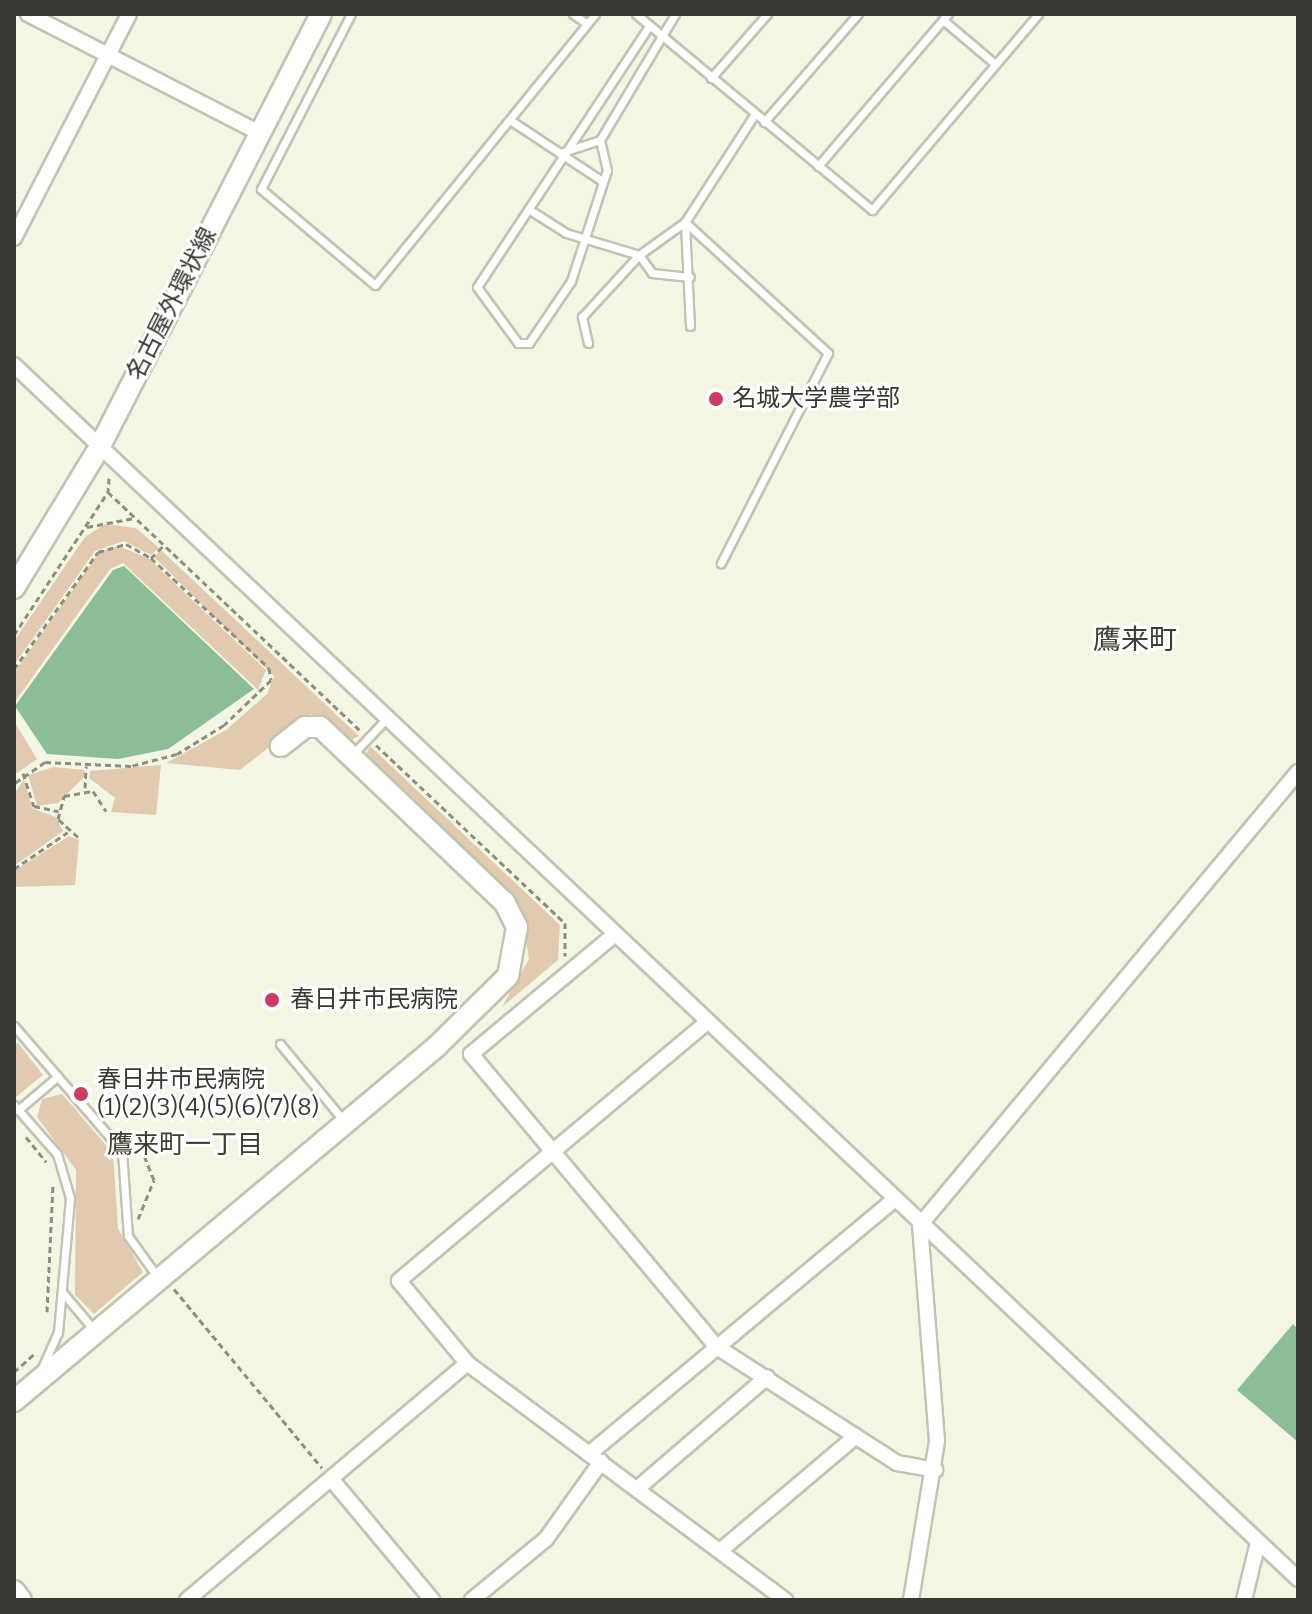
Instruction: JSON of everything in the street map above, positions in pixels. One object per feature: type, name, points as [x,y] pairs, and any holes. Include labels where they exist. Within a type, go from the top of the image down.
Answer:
[{"type":"street","points":[[28,14],[260,133]]},
{"type":"street","points":[[14,238],[129,14]]},
{"type":"street","name":"名古屋外環状線","points":[[14,588],[99,448],[321,14]]},
{"type":"street","points":[[14,365],[706,1023],[1298,1579]]},
{"type":"street","points":[[14,1401],[96,1332],[165,1289],[346,1123],[488,1001],[508,976],[517,927],[504,902],[312,724],[281,746]]},
{"type":"street","points":[[911,1600],[935,1470],[920,1225],[1298,772]]},
{"type":"street","points":[[614,935],[471,1054],[717,1347],[897,1463],[935,1470]]},
{"type":"street","points":[[706,1023],[399,1281],[467,1363],[785,1600]]},
{"type":"street","points":[[472,1600],[546,1539],[595,1458],[717,1347],[894,1200]]},
{"type":"street","points":[[187,1600],[333,1481],[467,1363]]},
{"type":"street","points":[[638,1488],[767,1377]]},
{"type":"street","points":[[720,1551],[856,1436]]},
{"type":"street","points":[[333,1481],[432,1600]]},
{"type":"street","points":[[1244,1600],[1258,1542]]},
{"type":"street","points":[[14,1591],[21,1600]]},
{"type":"lane","points":[[351,14],[261,189],[375,285],[595,14]]},
{"type":"lane","points":[[573,14],[586,23]]},
{"type":"lane","points":[[636,14],[872,210],[1038,14]]},
{"type":"lane","points":[[711,78],[767,14]]},
{"type":"lane","points":[[764,122],[858,14]]},
{"type":"lane","points":[[649,26],[560,153],[530,210],[477,287],[518,343],[529,343],[549,318],[584,239],[602,181],[600,140],[670,16]]},
{"type":"lane","points":[[818,166],[945,17],[995,64]]},
{"type":"lane","points":[[588,343],[582,317],[639,255],[685,222],[755,114]]},
{"type":"lane","points":[[513,122],[602,181]]},
{"type":"lane","points":[[560,153],[600,140]]},
{"type":"lane","points":[[530,210],[584,239],[639,255],[652,273],[690,277]]},
{"type":"lane","points":[[685,222],[690,326]]},
{"type":"lane","points":[[685,222],[828,353],[721,563]]},
{"type":"lane","points":[[350,757],[386,719]]},
{"type":"lane","points":[[14,1026],[17,1036],[58,1076],[122,1151],[128,1236],[165,1289]]},
{"type":"lane","points":[[280,1044],[346,1123]]},
{"type":"lane","points":[[35,1383],[58,1332],[70,1198],[64,1171],[16,1108],[58,1076]]},
{"type":"lane","points":[[63,1293],[96,1332]]},
{"type":"path","points":[[14,635],[87,527],[108,492],[109,478]]},
{"type":"path","points":[[108,492],[565,923],[565,959]]},
{"type":"path","points":[[87,527],[134,518]]},
{"type":"path","points":[[14,669],[98,552],[126,544],[151,558],[269,668],[271,680],[224,725],[177,754],[131,766],[45,762],[23,773],[14,784]]},
{"type":"path","points":[[151,558],[164,545]]},
{"type":"path","points":[[85,788],[86,766]]},
{"type":"path","points":[[23,773],[34,806],[58,811]]},
{"type":"path","points":[[78,837],[68,832],[58,811],[64,796],[85,788],[100,796],[106,811]]},
{"type":"path","points":[[14,869],[68,832]]},
{"type":"path","points":[[22,1134],[54,1180],[47,1316]]},
{"type":"path","points":[[137,1225],[154,1180],[143,1153]]},
{"type":"path","points":[[185,1280],[165,1289],[333,1481]]},
{"type":"path","points":[[14,1372],[40,1343]]},
{"type":"shaded area","points":[[105,524],[136,528],[159,548],[151,555],[124,541],[95,551],[14,665],[14,641],[85,537]]},
{"type":"shaded area","points":[[118,546],[148,558],[266,670],[258,690],[123,563],[110,569],[14,703],[14,673],[99,552]]},
{"type":"shaded area","points":[[161,550],[359,736],[348,742],[311,714],[240,770],[166,763],[226,730],[267,694],[274,676],[154,557]]},
{"type":"shaded area","points":[[124,566],[254,689],[168,749],[118,759],[47,754],[15,706],[113,570]]},
{"type":"shaded area","points":[[14,721],[37,759],[14,775]]},
{"type":"shaded area","points":[[370,746],[560,925],[558,960],[502,1007],[529,959],[522,913],[365,757]]},
{"type":"shaded area","points":[[161,765],[156,815],[111,812],[115,798],[89,778],[90,771]]},
{"type":"shaded area","points":[[54,767],[84,770],[84,777],[58,803],[37,806],[28,775]]},
{"type":"shaded area","points":[[24,779],[32,808],[56,817],[63,831],[14,866],[14,795]]},
{"type":"shaded area","points":[[69,836],[79,840],[75,885],[14,887],[14,871]]},
{"type":"shaded area","points":[[18,1043],[43,1075],[16,1097],[14,1045]]},
{"type":"shaded area","points":[[62,1094],[113,1153],[118,1229],[143,1272],[94,1314],[75,1295],[76,1170],[37,1117],[42,1099]]},
{"type":"shaded area","points":[[1293,1324],[1298,1329],[1298,1442],[1237,1390]]},
{"type":"place","name":"名城大学農学部","points":[[716,399]]},
{"type":"place","name":"春日井市民病院","points":[[272,1000]]},
{"type":"place","name":"春日井市民病院 (1)(2)(3)(4)(5)(6)(7)(8)","points":[[81,1094]]},
{"type":"district","name":"鷹来町","points":[[1135,640]]},
{"type":"district","name":"鷹来町一丁目","points":[[185,1145]]}]
